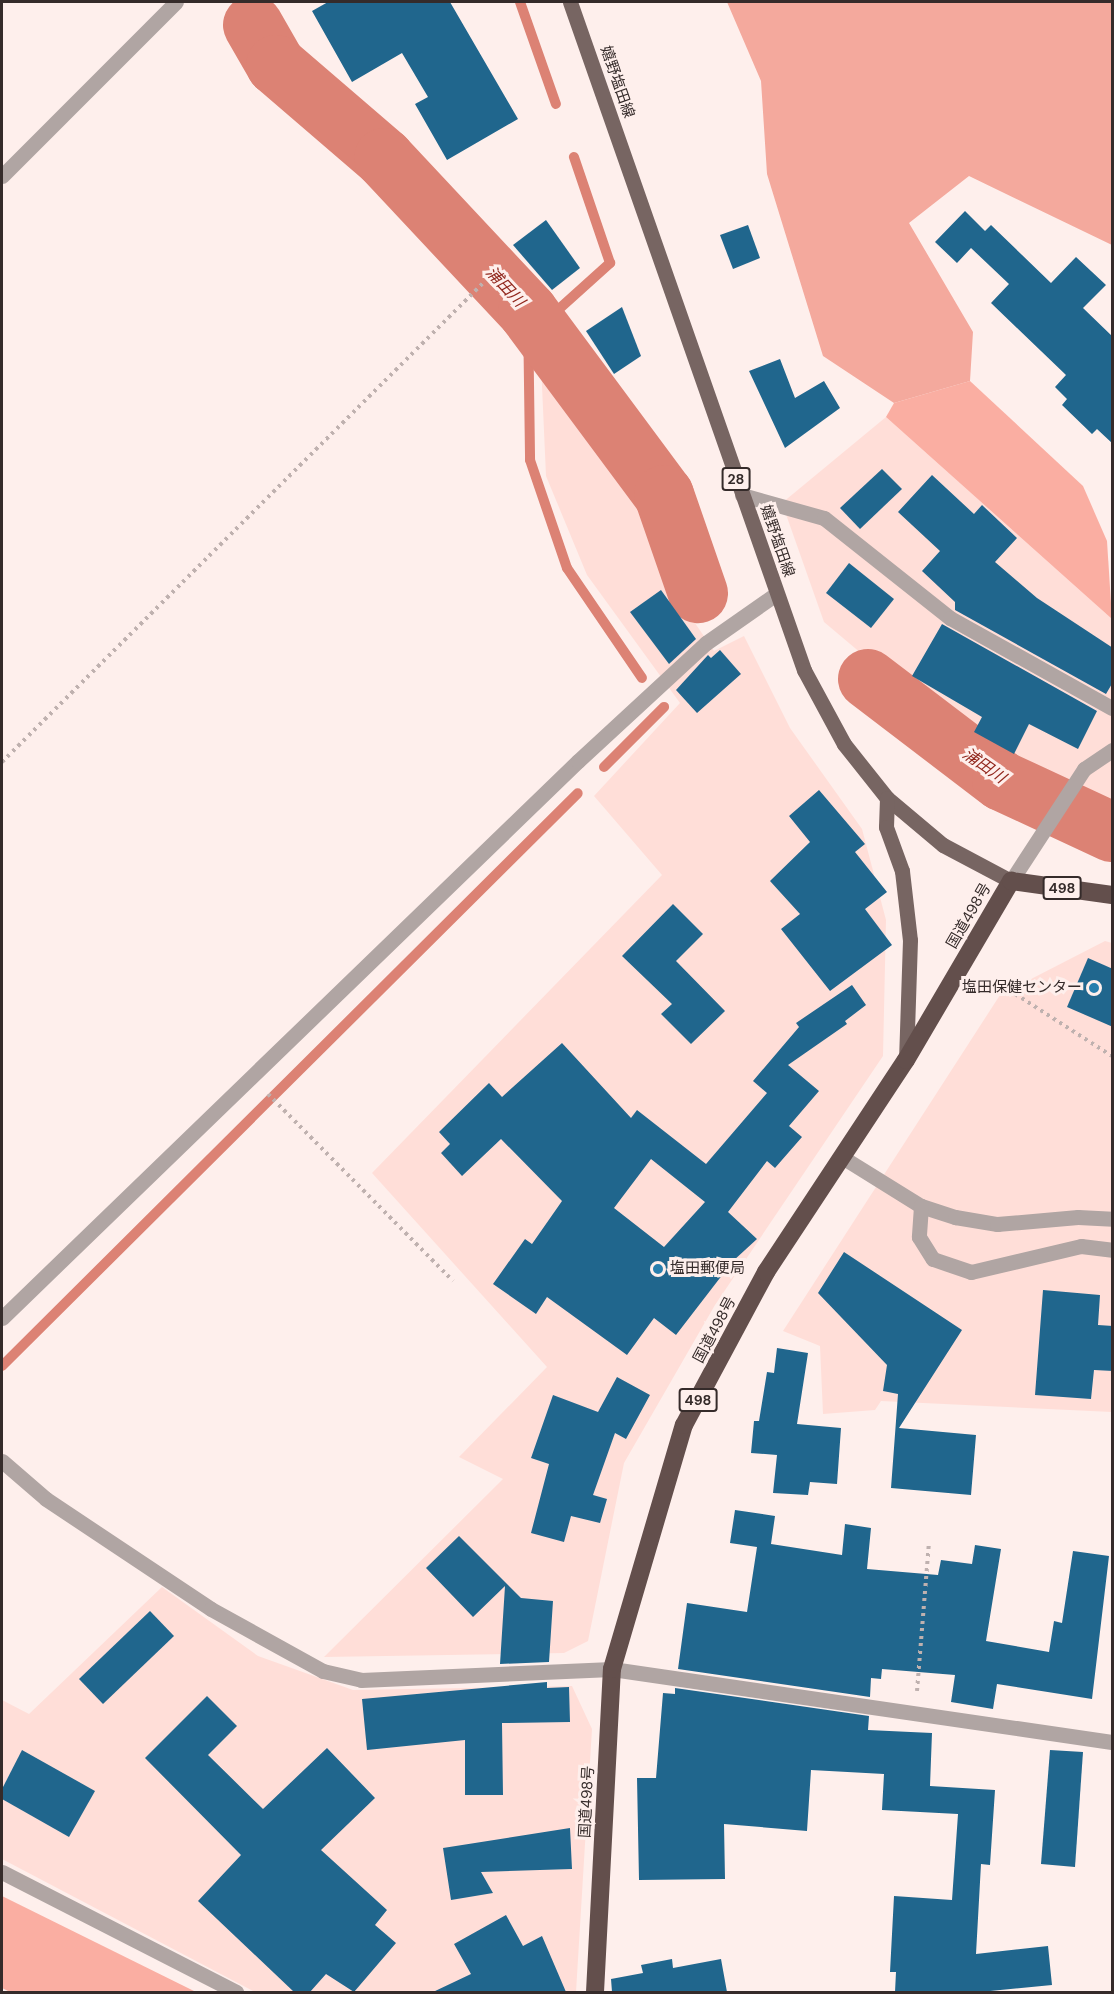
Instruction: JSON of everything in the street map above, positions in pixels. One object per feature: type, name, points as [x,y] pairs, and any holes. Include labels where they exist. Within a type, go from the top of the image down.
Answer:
[{"type":"highway","name":"国道498号","points":[[595,1992],[612,1669],[684,1425],[766,1272],[906,1060],[1011,881],[1113,895]]},
{"type":"main road","name":"嬉野塩田線","points":[[570,2],[804,670],[844,744],[887,798],[943,845],[1011,881]]},
{"type":"main road","points":[[887,798],[886,827],[902,871],[910,940],[906,1060]]},
{"type":"street","points":[[2,176],[176,2]]},
{"type":"street","points":[[742,495],[824,518],[950,618],[1113,708]]},
{"type":"street","points":[[2,1318],[578,761],[706,643],[776,594]]},
{"type":"street","points":[[1011,881],[1045,822],[1084,769],[1113,750]]},
{"type":"street","points":[[842,1157],[921,1206],[997,1224],[1078,1217],[1113,1219]]},
{"type":"street","points":[[921,1206],[919,1237],[933,1258],[971,1272],[1081,1246],[1113,1250]]},
{"type":"street","points":[[2,1461],[46,1499],[211,1609],[323,1671],[361,1680],[612,1669],[915,1715],[1113,1742]]},
{"type":"street","points":[[2,1872],[236,1992]]},
{"type":"path","points":[[2,762],[486,280]]},
{"type":"path","points":[[1010,990],[1113,1056]]},
{"type":"path","points":[[280,1107],[453,1281]]},
{"type":"path","points":[[915,1715],[929,1542]]},
{"type":"shaded area","points":[[727,2],[1112,2],[1112,245],[969,176],[909,223],[973,332],[970,381],[894,403],[823,356],[767,174],[761,81]]},
{"type":"shaded area","points":[[540,341],[618,441],[659,514],[680,601],[714,651],[744,636],[790,728],[862,829],[886,920],[883,1056],[715,1305],[624,1463],[588,1641],[564,1653],[324,1657],[503,1479],[459,1457],[547,1367],[372,1173],[662,875],[594,796],[680,703],[587,575],[546,476]]},
{"type":"shaded area","points":[[970,381],[1083,486],[1107,541],[1112,619],[886,417],[894,403]]},
{"type":"shaded area","points":[[886,417],[1112,619],[1112,817],[995,766],[824,622],[782,503]]},
{"type":"shaded area","points":[[1105,941],[1112,943],[1112,1412],[881,1401],[875,1410],[823,1414],[820,1346],[783,1331],[1000,995]]},
{"type":"shaded area","points":[[162,1587],[258,1656],[353,1690],[572,1686],[592,1729],[576,1992],[255,1992],[2,1859],[2,1700],[29,1714]]},
{"type":"shaded area","points":[[2,1896],[196,1992],[10,1992],[2,1988]]},
{"type":"building","points":[[328,2],[450,2],[518,119],[447,160],[415,104],[428,97],[402,53],[352,82],[312,11]]},
{"type":"building","points":[[965,211],[985,231],[991,225],[1051,283],[1076,257],[1106,285],[1083,308],[1113,337],[1113,444],[1097,429],[1092,434],[1062,405],[1067,399],[1055,387],[1066,375],[991,303],[1009,284],[971,248],[957,263],[935,242]]},
{"type":"building","points":[[546,220],[580,268],[552,290],[513,245]]},
{"type":"building","points":[[748,225],[760,258],[733,269],[720,235]]},
{"type":"building","points":[[622,307],[641,356],[614,374],[586,331]]},
{"type":"building","points":[[780,359],[795,398],[824,381],[840,408],[785,448],[749,371]]},
{"type":"building","points":[[882,469],[902,489],[860,529],[840,508]]},
{"type":"building","points":[[932,475],[974,514],[982,505],[1017,538],[995,562],[1037,598],[1113,648],[1113,682],[1106,694],[955,610],[955,602],[922,571],[940,551],[898,512]]},
{"type":"building","points":[[849,563],[894,599],[871,628],[826,593]]},
{"type":"building","points":[[661,590],[696,639],[669,664],[630,612]]},
{"type":"building","points":[[942,624],[1097,711],[1078,749],[1029,724],[1014,754],[974,732],[982,717],[912,676]]},
{"type":"building","points":[[720,650],[741,674],[697,713],[676,690],[708,655],[711,658]]},
{"type":"building","points":[[819,790],[865,844],[855,852],[887,892],[865,909],[892,945],[830,991],[781,929],[800,914],[770,881],[810,842],[789,816]]},
{"type":"building","points":[[673,904],[703,934],[676,961],[725,1011],[691,1044],[661,1014],[672,1004],[622,956]]},
{"type":"building","name":"塩田保健センター","points":[[1088,958],[1113,969],[1113,1027],[1067,1007]]},
{"type":"building","points":[[852,985],[866,1005],[845,1021],[847,1024],[788,1065],[819,1091],[789,1126],[802,1137],[775,1168],[767,1161],[728,1212],[757,1239],[733,1261],[676,1335],[654,1318],[627,1355],[547,1297],[536,1314],[493,1284],[525,1239],[532,1244],[562,1201],[501,1139],[462,1176],[441,1153],[450,1144],[439,1132],[489,1083],[502,1097],[562,1043],[631,1118],[637,1110],[706,1164],[767,1093],[753,1081],[799,1027],[796,1023]],"holes":[[[651,1159],[705,1202],[664,1247],[614,1208]]]},
{"type":"building","points":[[844,1252],[962,1330],[899,1428],[976,1435],[971,1495],[891,1488],[898,1394],[883,1391],[887,1365],[818,1293]]},
{"type":"building","points":[[1043,1290],[1100,1295],[1098,1325],[1113,1326],[1113,1371],[1094,1370],[1091,1399],[1035,1395]]},
{"type":"building","points":[[777,1348],[808,1353],[797,1424],[841,1428],[837,1484],[810,1482],[808,1495],[773,1493],[777,1455],[751,1453],[754,1421],[759,1421],[767,1372],[774,1373]]},
{"type":"building","points":[[617,1377],[650,1395],[626,1439],[615,1433],[593,1495],[607,1499],[600,1523],[571,1516],[564,1542],[531,1533],[549,1464],[531,1458],[553,1395],[598,1412]]},
{"type":"building","points":[[735,1510],[775,1516],[771,1544],[842,1555],[845,1524],[871,1528],[867,1569],[938,1575],[941,1560],[972,1564],[975,1545],[1001,1549],[986,1641],[1049,1652],[1054,1621],[1062,1623],[1073,1551],[1109,1556],[1092,1699],[997,1684],[993,1709],[951,1702],[955,1675],[882,1669],[881,1679],[871,1678],[870,1697],[678,1669],[687,1603],[747,1612],[757,1547],[730,1543]]},
{"type":"building","points":[[459,1536],[521,1598],[553,1601],[549,1662],[500,1664],[505,1586],[473,1617],[426,1568]]},
{"type":"building","points":[[150,1611],[174,1636],[103,1704],[79,1679]]},
{"type":"building","points":[[547,1682],[547,1688],[569,1687],[570,1722],[502,1723],[503,1795],[465,1795],[465,1740],[367,1750],[362,1699]]},
{"type":"building","points":[[675,1688],[869,1716],[868,1730],[932,1733],[930,1786],[995,1790],[990,1865],[981,1864],[976,1954],[1048,1946],[1052,1985],[980,1992],[895,1992],[896,1972],[890,1972],[894,1896],[952,1900],[958,1814],[882,1810],[884,1774],[811,1770],[807,1831],[724,1824],[725,1879],[639,1880],[637,1778],[656,1778],[663,1693],[675,1694]]},
{"type":"building","points":[[207,1696],[237,1726],[208,1755],[263,1809],[327,1748],[375,1798],[321,1850],[387,1910],[375,1925],[396,1943],[354,1992],[326,1974],[310,1992],[294,1992],[198,1901],[241,1855],[145,1758]]},
{"type":"building","points":[[22,1750],[95,1791],[69,1837],[2,1799],[2,1789]]},
{"type":"building","points":[[1050,1750],[1083,1752],[1075,1867],[1041,1864]]},
{"type":"building","points":[[570,1828],[572,1869],[481,1872],[493,1893],[451,1900],[443,1848]]},
{"type":"building","points":[[506,1915],[523,1946],[542,1936],[566,1992],[433,1992],[471,1974],[454,1944]]},
{"type":"building","points":[[672,1959],[673,1968],[721,1959],[727,1992],[612,1992],[611,1979],[643,1973],[641,1965]]},
{"type":"waterway","points":[[242,2],[253,25]]},
{"type":"waterway","points":[[520,2],[556,104]]},
{"type":"waterway","name":"浦田川","points":[[253,25],[276,65],[384,158],[528,312],[664,495],[698,593]]},
{"type":"waterway","points":[[539,327],[610,263],[574,157]]},
{"type":"waterway","points":[[528,312],[530,460],[567,568],[642,678]]},
{"type":"waterway","name":"浦田川","points":[[868,679],[1002,781],[1112,832]]},
{"type":"waterway","points":[[604,767],[664,707]]},
{"type":"waterway","points":[[2,1366],[578,793]]},
{"type":"place","name":"塩田保健センター","points":[[1094,988]]},
{"type":"place","name":"塩田郵便局","points":[[658,1269]]}]
